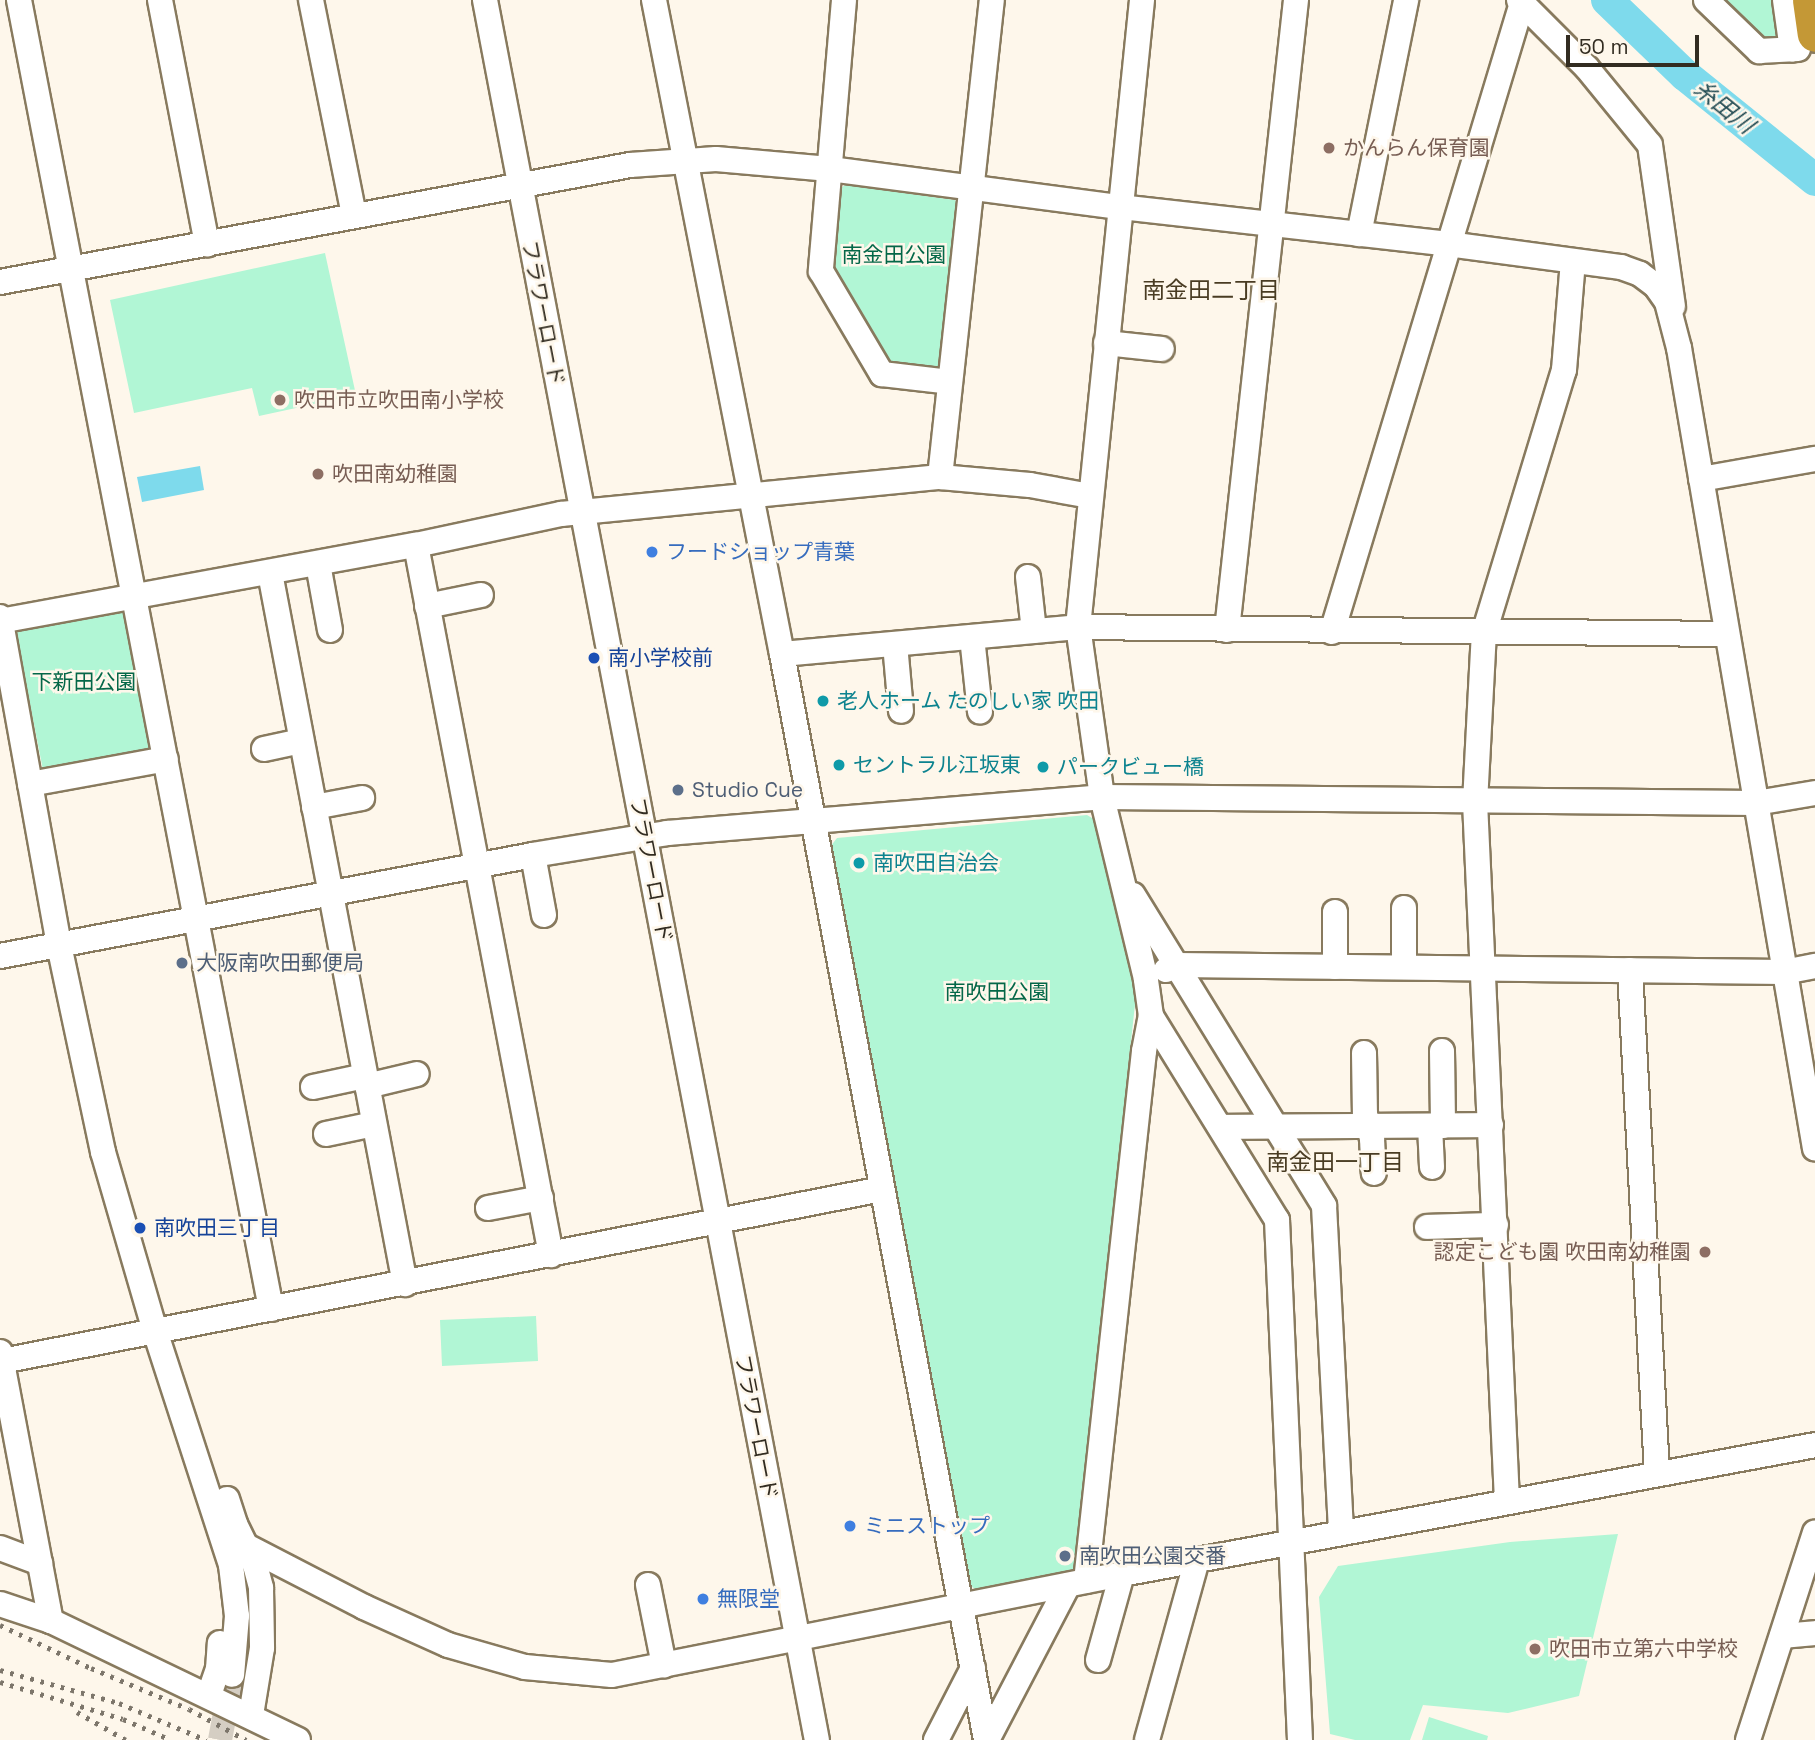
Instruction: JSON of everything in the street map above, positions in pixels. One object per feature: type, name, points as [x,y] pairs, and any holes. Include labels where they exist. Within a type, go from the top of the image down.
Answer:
[{"type":"highway","points":[[1802,44],[1810,0]]},
{"type":"street","points":[[19,0],[132,599],[166,759],[271,1309]]},
{"type":"street","points":[[160,0],[207,245]]},
{"type":"street","points":[[312,0],[354,215]]},
{"type":"street","name":"フラワーロード","points":[[485,0],[716,1224],[817,1740]]},
{"type":"street","points":[[654,0],[782,653],[811,821],[986,1740]]},
{"type":"street","points":[[844,0],[821,271],[882,374],[950,382]]},
{"type":"street","points":[[940,477],[992,0]]},
{"type":"street","points":[[986,1740],[1077,1583],[1144,1051],[1151,1016],[1146,979],[1102,797],[1078,627],[1142,0]]},
{"type":"street","points":[[1227,630],[1296,0]]},
{"type":"street","points":[[1359,233],[1405,0]]},
{"type":"street","points":[[1706,0],[1759,51],[1802,44],[1785,0]]},
{"type":"street","points":[[1332,632],[1520,2],[1587,68],[1650,145],[1700,479],[1815,1149]]},
{"type":"street","points":[[0,282],[630,165],[716,159],[830,170],[1120,207],[1359,233],[1621,267],[1648,279],[1667,302],[1679,348]]},
{"type":"street","points":[[1507,1501],[1475,803],[1484,633],[1564,370],[1573,261]]},
{"type":"street","points":[[1106,344],[1162,349]]},
{"type":"street","points":[[1700,479],[1815,459]]},
{"type":"street","points":[[232,1675],[237,1616],[231,1565],[155,1331],[103,1152],[59,944],[0,620],[132,599],[582,512],[940,477],[1030,485],[1090,496]]},
{"type":"street","points":[[416,545],[551,1255]]},
{"type":"street","points":[[318,564],[330,630]]},
{"type":"street","points":[[270,573],[405,1284]]},
{"type":"street","points":[[1028,577],[1034,631]]},
{"type":"street","points":[[427,606],[481,595]]},
{"type":"street","points":[[782,653],[1078,627],[1332,632],[1727,634]]},
{"type":"street","points":[[972,637],[979,712]]},
{"type":"street","points":[[895,644],[901,711]]},
{"type":"street","points":[[264,749],[301,741]]},
{"type":"street","points":[[30,784],[166,759]]},
{"type":"street","points":[[0,956],[644,836],[811,821],[1102,797],[1475,803],[1756,803],[1815,793]]},
{"type":"street","points":[[314,807],[362,798]]},
{"type":"street","points":[[533,855],[544,915]]},
{"type":"street","points":[[1123,879],[1324,1206],[1341,1533]]},
{"type":"street","points":[[1404,908],[1404,967]]},
{"type":"street","points":[[1335,912],[1335,967]]},
{"type":"street","points":[[1146,979],[1177,965],[1784,972],[1815,966]]},
{"type":"street","points":[[1630,970],[1657,1473]]},
{"type":"street","points":[[1151,1016],[1277,1220],[1300,1740]]},
{"type":"street","points":[[1432,1167],[1442,1051]]},
{"type":"street","points":[[1364,1053],[1374,1173]]},
{"type":"street","points":[[313,1087],[417,1074]]},
{"type":"street","points":[[326,1134],[374,1125]]},
{"type":"street","points":[[1221,1127],[1491,1125]]},
{"type":"street","points":[[51,1621],[40,1563],[6,1423],[1,1357],[405,1284],[882,1189]]},
{"type":"street","points":[[488,1208],[541,1198]]},
{"type":"street","points":[[1427,1227],[1496,1225]]},
{"type":"street","points":[[155,1331],[179,1350],[235,1524],[248,1547],[261,1588],[262,1648],[251,1715]]},
{"type":"street","points":[[155,1331],[150,1357],[216,1575],[222,1622],[218,1669],[209,1695]]},
{"type":"street","points":[[248,1547],[316,1584],[447,1645],[525,1667],[612,1675],[1122,1574],[1815,1445]]},
{"type":"street","points":[[1748,1740],[1815,1533]]},
{"type":"street","points":[[0,1548],[40,1563]]},
{"type":"street","points":[[1147,1740],[1197,1560]]},
{"type":"street","points":[[1098,1660],[1122,1574]]},
{"type":"street","points":[[648,1585],[664,1665]]},
{"type":"street","points":[[0,1604],[51,1621],[251,1715],[298,1740]]},
{"type":"street","points":[[1782,1636],[1815,1633]]},
{"type":"street","points":[[936,1740],[973,1668]]},
{"type":"green space","points":[[1719,0],[1777,0],[1783,35],[1764,43]]},
{"type":"green space","name":"南金田公園","points":[[845,185],[955,200],[961,209],[945,364],[935,372],[889,366],[829,268],[836,192]]},
{"type":"green space","points":[[325,253],[356,395],[259,416],[252,388],[134,413],[110,300]]},
{"type":"green space","name":"下新田公園","points":[[120,607],[130,613],[155,747],[150,756],[43,770],[16,633],[21,626]]},
{"type":"green space","name":"南吹田公園","points":[[1087,815],[1097,821],[1137,986],[1074,1568],[1066,1574],[977,1591],[970,1585],[830,847],[837,838]]},
{"type":"green space","points":[[536,1316],[538,1361],[442,1366],[440,1320]]},
{"type":"green space","points":[[1618,1534],[1579,1696],[1508,1713],[1423,1705],[1410,1740],[1355,1740],[1330,1734],[1319,1597],[1338,1566],[1510,1542]]},
{"type":"green space","points":[[1429,1717],[1488,1736],[1487,1740],[1422,1740]]},
{"type":"water","points":[[200,466],[204,490],[142,502],[137,477]]},
{"type":"waterway","name":"糸田川","points":[[1607,0],[1685,75],[1815,180]]},
{"type":"tunnel","points":[[220,1740],[232,1675]]},
{"type":"railway","points":[[0,1625],[91,1668],[189,1709],[246,1740]]},
{"type":"railway","points":[[0,1670],[119,1703],[206,1740]]},
{"type":"railway","points":[[0,1682],[123,1719],[171,1740]]},
{"type":"railway","points":[[77,1712],[126,1740]]},
{"type":"place","name":"かんらん保育園","points":[[1329,148]]},
{"type":"place","name":"吹田市立吹田南小学校","points":[[280,400]]},
{"type":"place","name":"吹田南幼稚園","points":[[318,474]]},
{"type":"place","name":"フードショップ青葉","points":[[652,552]]},
{"type":"place","name":"南小学校前","points":[[594,658]]},
{"type":"place","name":"老人ホーム たのしい家 吹田","points":[[823,701]]},
{"type":"place","name":"セントラル江坂東","points":[[839,765]]},
{"type":"place","name":"パークビュー橋","points":[[1043,767]]},
{"type":"place","name":"Studio Cue","points":[[678,790]]},
{"type":"place","name":"南吹田自治会","points":[[859,863]]},
{"type":"place","name":"大阪南吹田郵便局","points":[[182,963]]},
{"type":"place","name":"南吹田三丁目","points":[[140,1228]]},
{"type":"place","name":"認定こども園 吹田南幼稚園","points":[[1705,1252]]},
{"type":"place","name":"ミニストップ","points":[[850,1526]]},
{"type":"place","name":"南吹田公園交番","points":[[1065,1556]]},
{"type":"place","name":"無限堂","points":[[703,1599]]},
{"type":"place","name":"吹田市立第六中学校","points":[[1535,1649]]},
{"type":"district","name":"南金田二丁目","points":[[1211,290]]},
{"type":"district","name":"南金田一丁目","points":[[1335,1162]]}]
